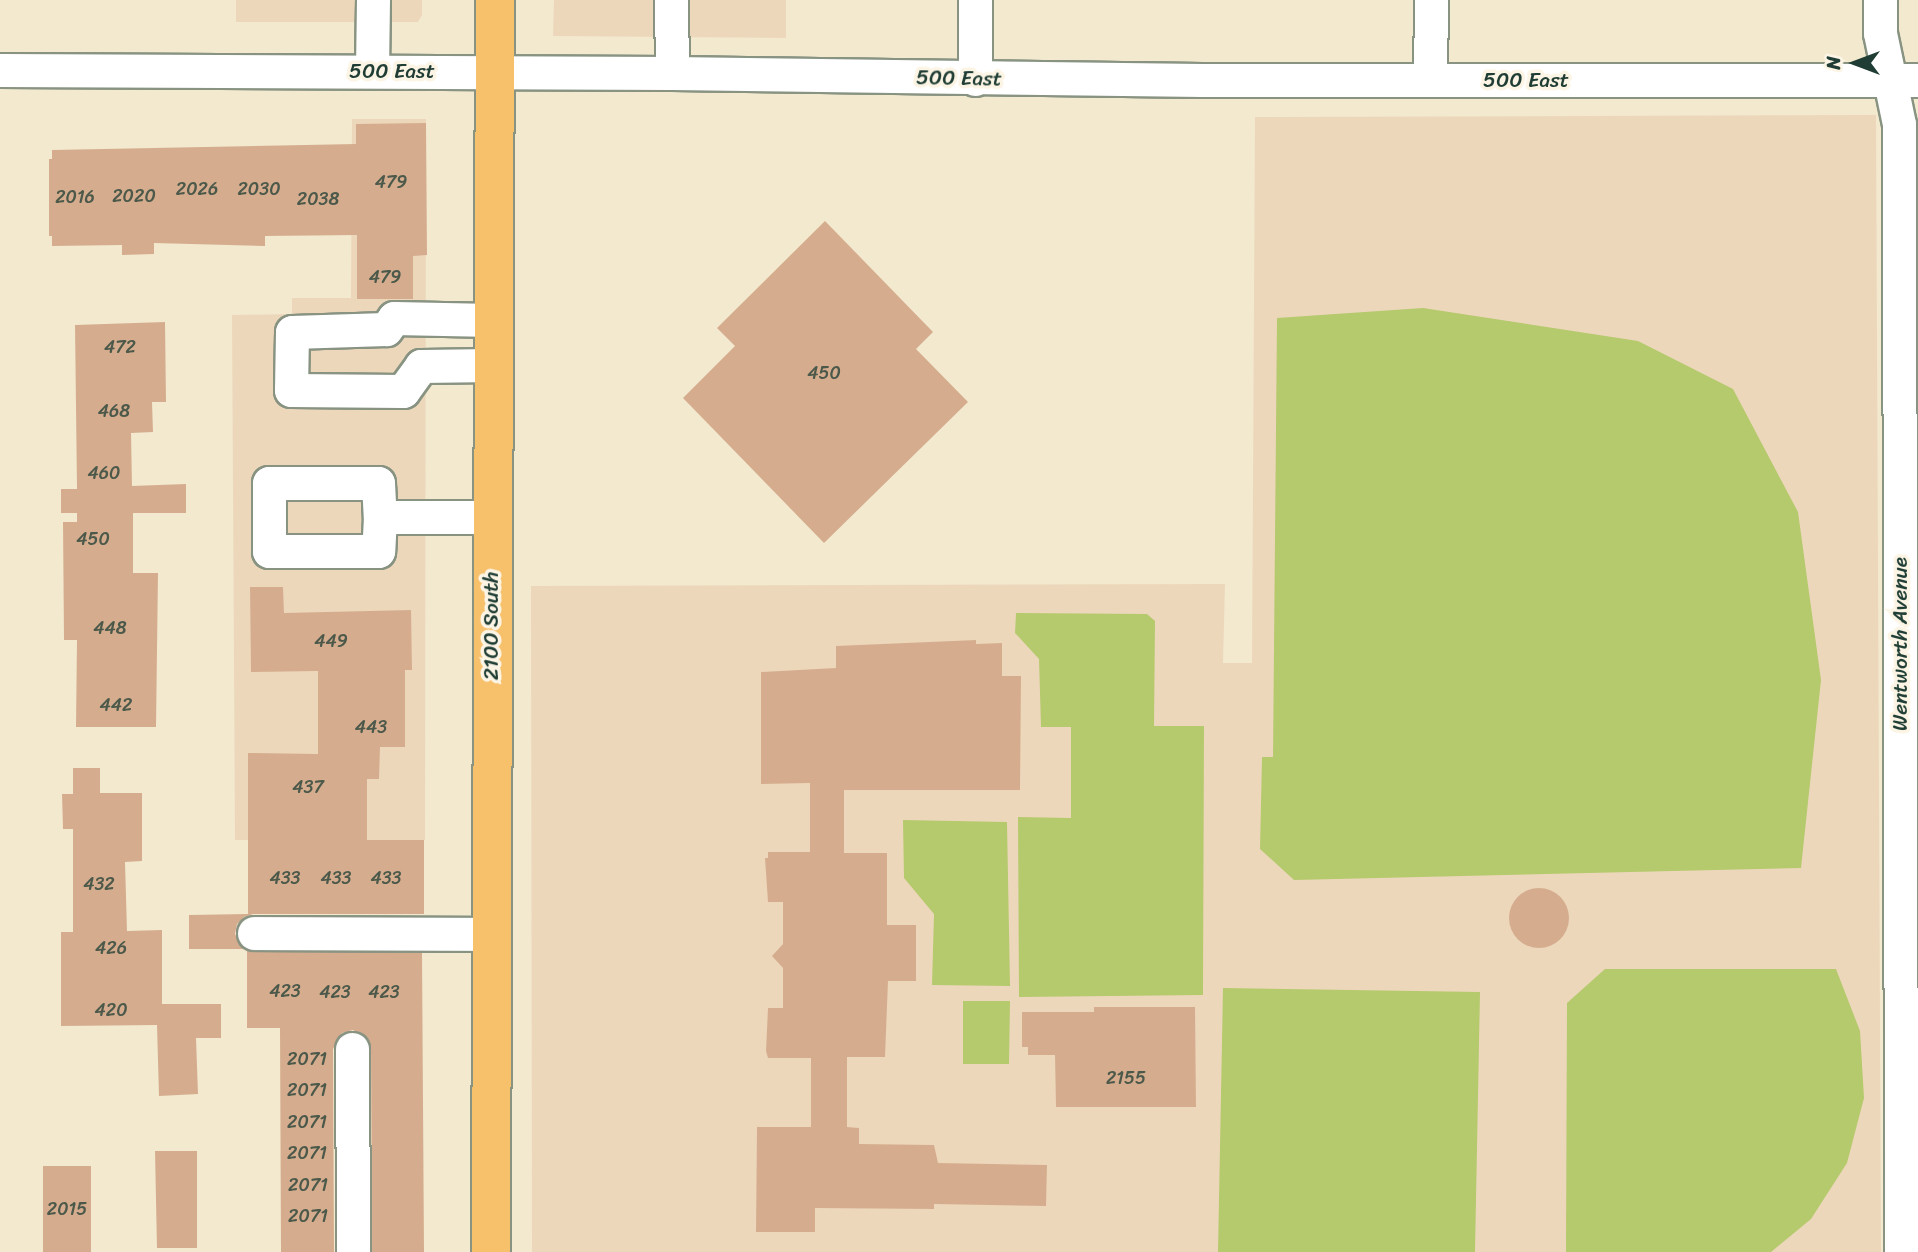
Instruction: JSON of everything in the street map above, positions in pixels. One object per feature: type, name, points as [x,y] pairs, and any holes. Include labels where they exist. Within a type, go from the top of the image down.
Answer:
[{"type":"main road","name":"2100 South","points":[[491,1252],[495,0]]},
{"type":"street","points":[[372,71],[373,0]]},
{"type":"street","points":[[671,0],[672,73]]},
{"type":"street","points":[[975,0],[975,79]]},
{"type":"street","points":[[1430,80],[1431,0]]},
{"type":"street","name":"Wentworth Avenue","points":[[1880,0],[1880,33],[1904,79],[1899,124],[1901,1252]]},
{"type":"street","name":"500 East","points":[[0,70],[672,73],[975,79],[1904,79]]},
{"type":"street","points":[[493,320],[394,318],[386,330],[292,332],[291,390],[403,391],[421,366],[493,365]]},
{"type":"street","points":[[380,517],[492,517]]},
{"type":"street","points":[[254,933],[491,934]]},
{"type":"street","points":[[352,1049],[353,1252]]},
{"type":"shaded area","points":[[236,0],[422,0],[422,15],[418,22],[236,22]]},
{"type":"shaded area","points":[[554,0],[786,0],[786,38],[553,36]]},
{"type":"shaded area","points":[[1876,115],[1881,1252],[532,1252],[531,586],[1225,584],[1223,663],[1252,663],[1255,117]]},
{"type":"shaded area","points":[[352,119],[426,119],[425,840],[235,840],[232,315],[292,314],[292,298],[351,298]]},
{"type":"green space","points":[[1423,308],[1638,341],[1733,389],[1798,512],[1821,680],[1801,868],[1294,880],[1260,849],[1262,757],[1273,757],[1277,318]]},
{"type":"green space","points":[[1016,613],[1147,614],[1155,621],[1154,726],[1204,726],[1203,995],[1019,997],[1018,817],[1071,818],[1071,727],[1041,727],[1039,659],[1015,633]]},
{"type":"green space","points":[[903,820],[1007,822],[1010,986],[932,985],[934,914],[904,878]]},
{"type":"green space","points":[[1605,969],[1836,969],[1860,1031],[1864,1098],[1847,1163],[1811,1219],[1771,1252],[1566,1252],[1567,1003]]},
{"type":"green space","points":[[1223,988],[1480,992],[1475,1252],[1218,1252]]},
{"type":"green space","points":[[963,1001],[1010,1001],[1009,1064],[963,1064]]},
{"type":"building","points":[[426,123],[427,255],[413,256],[413,299],[357,299],[357,235],[265,236],[265,246],[154,243],[154,254],[122,255],[122,245],[52,246],[52,236],[49,236],[49,159],[52,159],[52,150],[356,144],[356,124]]},
{"type":"building","points":[[825,221],[933,332],[916,349],[968,402],[824,543],[683,398],[735,346],[717,328]]},
{"type":"building","points":[[165,322],[166,402],[152,402],[153,432],[131,433],[132,486],[186,484],[186,513],[133,513],[133,573],[158,573],[156,727],[76,727],[77,640],[64,640],[63,522],[77,522],[77,513],[61,513],[61,489],[77,489],[75,325]]},
{"type":"building","points":[[250,587],[283,587],[284,613],[411,610],[412,670],[405,670],[405,747],[380,747],[379,779],[367,779],[367,840],[424,840],[424,914],[253,914],[244,917],[237,924],[235,934],[243,949],[189,949],[189,915],[248,914],[248,753],[318,754],[318,671],[251,672]]},
{"type":"building","points":[[976,640],[976,644],[1002,643],[1002,676],[1021,676],[1020,790],[844,790],[844,853],[887,853],[887,925],[916,925],[916,981],[888,981],[885,1057],[847,1057],[847,1127],[859,1128],[859,1144],[934,1145],[938,1163],[1047,1165],[1046,1206],[934,1204],[934,1209],[815,1208],[815,1232],[756,1232],[757,1127],[811,1127],[811,1058],[768,1058],[766,1051],[768,1008],[783,1008],[783,968],[772,956],[783,944],[783,902],[768,902],[765,858],[768,858],[768,852],[810,852],[810,783],[761,784],[761,672],[836,668],[836,646]]},
{"type":"building","points":[[73,768],[100,768],[100,793],[142,793],[142,861],[125,862],[127,931],[162,930],[162,1004],[221,1004],[221,1038],[196,1038],[198,1094],[159,1096],[157,1025],[61,1026],[61,932],[73,932],[73,829],[63,829],[62,794],[73,794]]},
{"type":"building","points":[[1539,888],[1556,893],[1564,901],[1569,918],[1564,935],[1556,943],[1539,948],[1522,943],[1514,935],[1509,918],[1514,901],[1522,893]]},
{"type":"building","points":[[247,950],[422,953],[424,1252],[372,1252],[371,1049],[368,1039],[353,1030],[342,1033],[333,1049],[334,1252],[281,1252],[280,1028],[247,1028]]},
{"type":"building","points":[[1094,1007],[1195,1007],[1196,1107],[1056,1107],[1055,1055],[1028,1055],[1028,1047],[1022,1047],[1022,1012],[1094,1012]]},
{"type":"building","points":[[155,1151],[197,1151],[197,1248],[157,1248]]},
{"type":"building","points":[[43,1166],[91,1166],[91,1252],[43,1252]]}]
